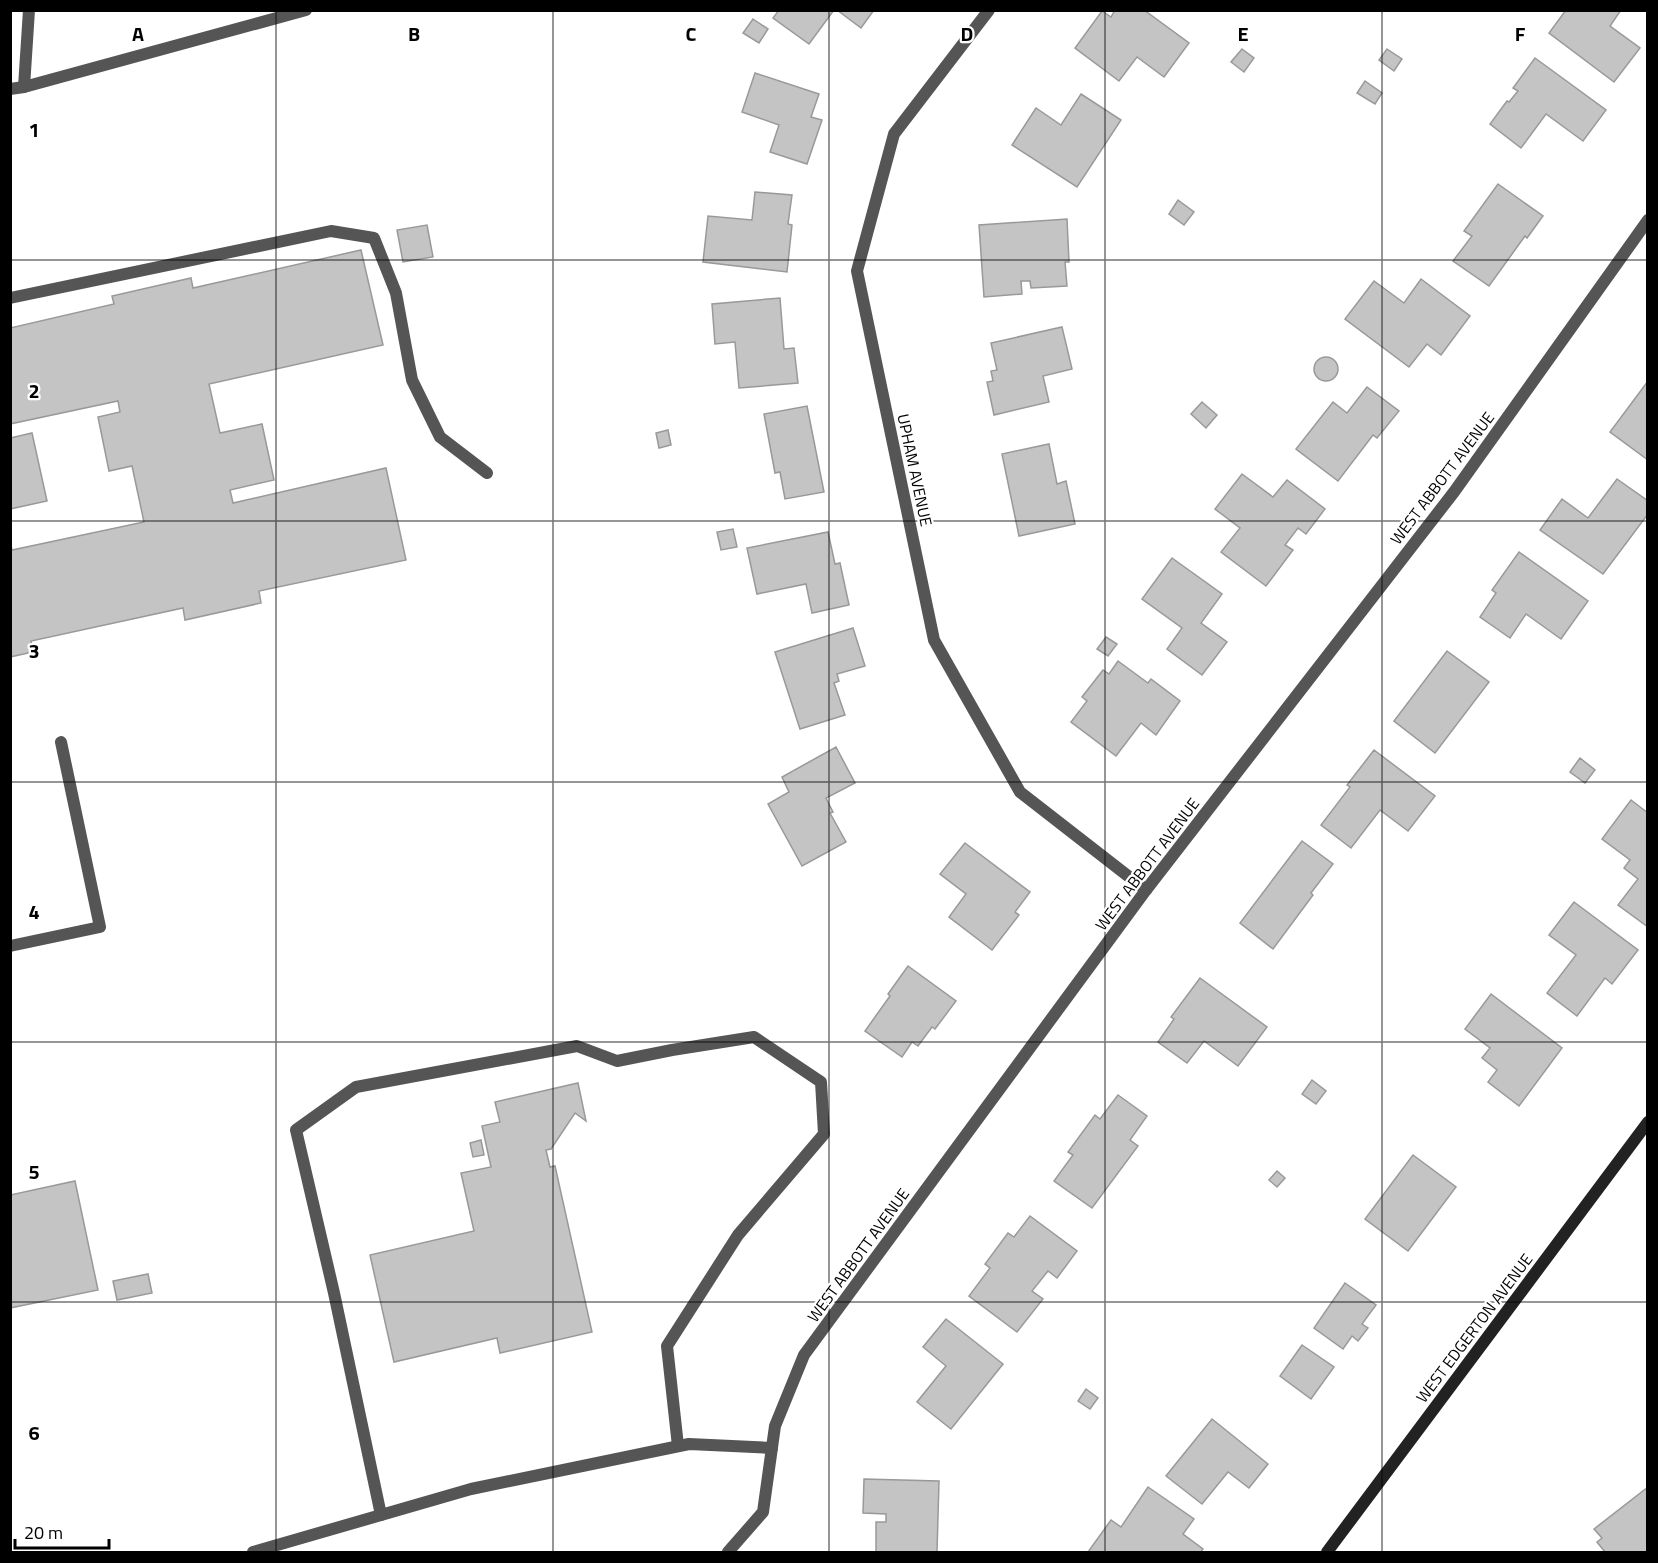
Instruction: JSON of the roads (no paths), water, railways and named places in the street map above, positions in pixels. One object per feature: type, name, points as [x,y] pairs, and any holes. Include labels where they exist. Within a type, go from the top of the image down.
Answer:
[{"type":"street","points":[[24,87],[29,10]]},
{"type":"street","points":[[10,89],[306,10]]},
{"type":"street","name":"UPHAM AVENUE","points":[[989,10],[894,134],[857,272],[934,640],[1020,792],[1146,890]]},
{"type":"street","name":"WEST ABBOTT AVENUE","points":[[728,1552],[763,1512],[776,1426],[804,1355],[1146,890],[1454,492],[1647,220]]},
{"type":"street","points":[[10,298],[331,231],[374,238],[396,292],[412,380],[440,437],[487,473]]},
{"type":"street","points":[[10,946],[100,927],[61,742]]},
{"type":"street","points":[[381,1515],[334,1293],[296,1130],[356,1087],[577,1046],[617,1062],[672,1050],[754,1037],[821,1082],[824,1134],[738,1235],[667,1346],[678,1446]]},
{"type":"street","name":"WEST EDGERTON AVENUE","points":[[1327,1552],[1647,1122]]},
{"type":"street","points":[[253,1552],[471,1489],[678,1446],[689,1444],[772,1448]]}]
